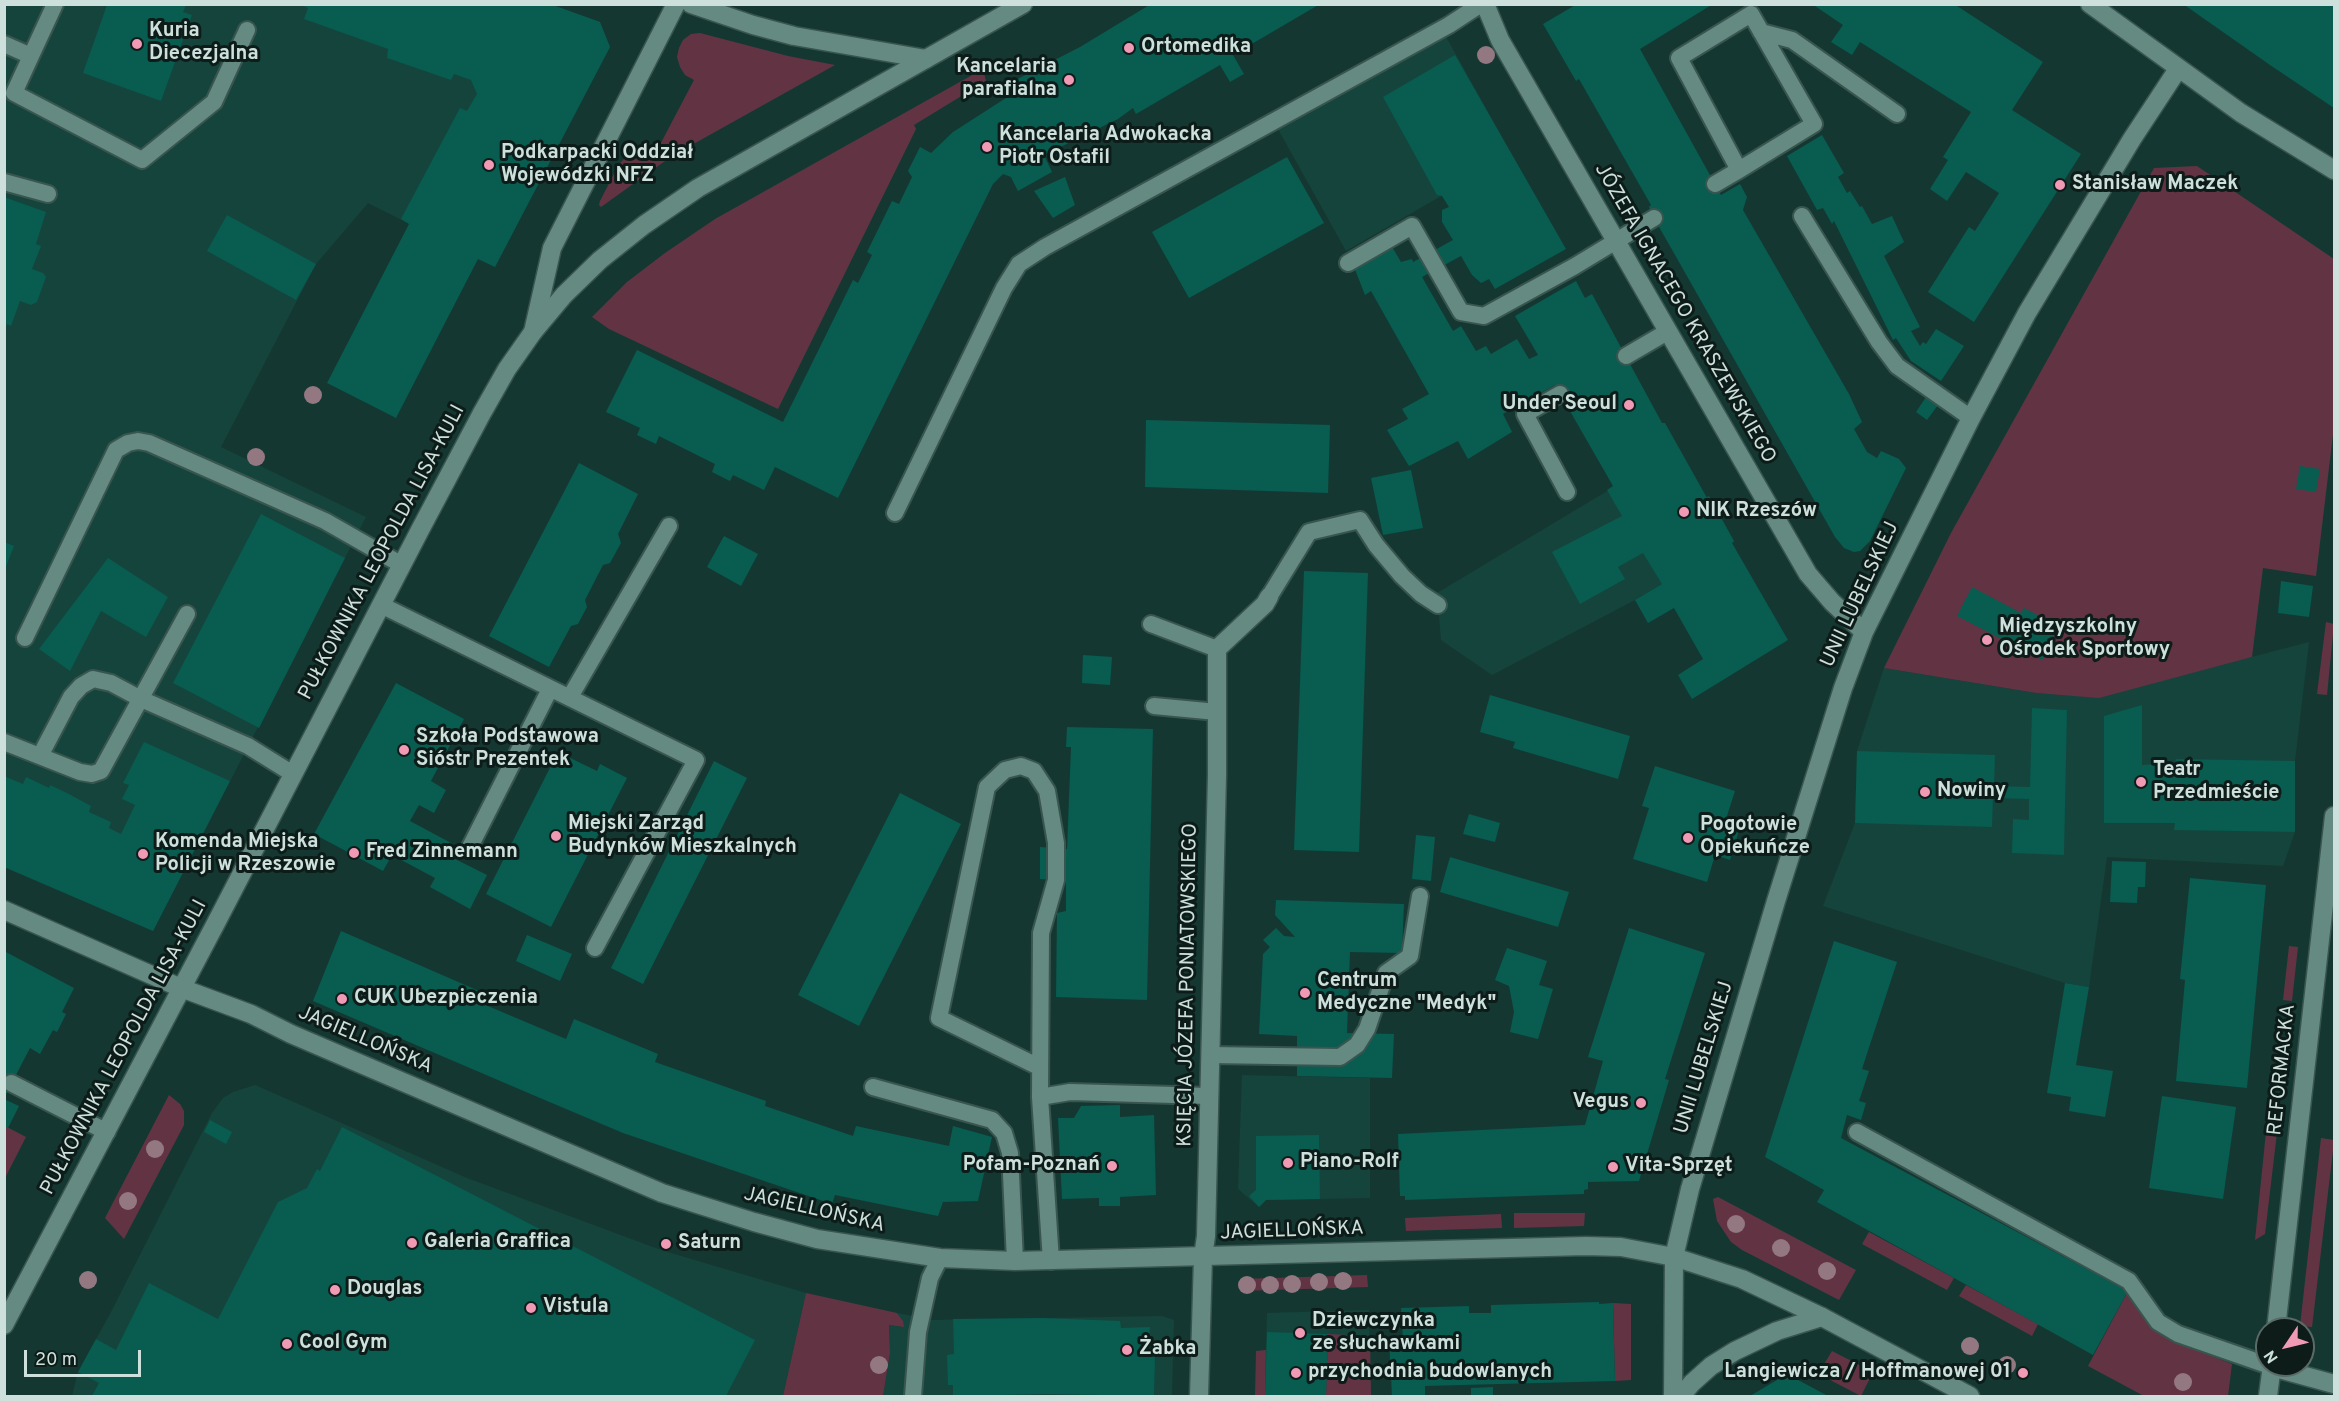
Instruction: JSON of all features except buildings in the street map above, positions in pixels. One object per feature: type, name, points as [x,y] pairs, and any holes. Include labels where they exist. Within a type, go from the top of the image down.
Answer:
[{"type":"street","points":[[533,332],[552,248],[676,4]]},
{"type":"street","points":[[691,4],[794,36],[926,59]]},
{"type":"street","name":"PUŁKOWNIKA LEOPOLDA LISA-KULI","points":[[4,1325],[482,412],[507,369],[533,332],[564,295],[600,260],[644,225],[698,188],[1023,4]]},
{"type":"street","name":"JÓZEFA IGNACEGO KRASZEWSKIEGO","points":[[1483,4],[1500,40],[1808,574],[1832,602],[1864,632]]},
{"type":"street","points":[[2090,4],[2241,113],[2334,170]]},
{"type":"street","name":"UNII LUBELSKIEJ","points":[[1673,1396],[1674,1257],[1694,1175],[1776,901],[1843,688],[1864,632],[1971,418],[2027,313],[2132,139],[2178,69]]},
{"type":"street","points":[[1217,649],[1265,604],[1269,597]]},
{"type":"street","name":"KSIĘCIA JÓZEFA PONIATOWSKIEGO","points":[[1199,1396],[1203,1257],[1206,1236],[1217,649]]},
{"type":"street","name":"REFORMACKA","points":[[2277,1317],[2334,816]]},
{"type":"street","name":"JAGIELLOŃSKA","points":[[4,910],[181,988],[251,1014],[291,1034],[662,1192],[754,1222],[817,1239],[940,1258],[1015,1262],[1586,1246],[1621,1247],[1674,1257],[1742,1279],[1822,1317],[1970,1396]]},
{"type":"street","points":[[1681,1396],[1711,1366],[1735,1350],[1777,1331],[1822,1317]]},
{"type":"street","points":[[2268,1396],[2269,1377]]},
{"type":"street","points":[[2310,1377],[2334,1384]]},
{"type":"lane","points":[[56,4],[14,93],[141,160],[214,102],[247,30]]},
{"type":"lane","points":[[895,513],[1004,288],[1019,264],[1045,247],[1449,25],[1483,4]]},
{"type":"lane","points":[[1714,184],[1739,170],[1814,124],[1751,14],[1679,58],[1739,170]]},
{"type":"lane","points":[[1761,32],[1792,40],[1897,114]]},
{"type":"lane","points":[[4,44],[31,56]]},
{"type":"lane","points":[[4,182],[48,195]]},
{"type":"lane","points":[[1802,216],[1879,342],[1897,366],[1971,418]]},
{"type":"lane","points":[[1348,263],[1412,226],[1461,312],[1484,316],[1616,242],[1654,218]]},
{"type":"lane","points":[[1626,356],[1667,332]]},
{"type":"lane","points":[[1560,394],[1525,414],[1567,492]]},
{"type":"lane","points":[[25,638],[116,450],[128,443],[138,441],[149,443],[325,521],[402,565]]},
{"type":"lane","points":[[1269,597],[1309,532],[1360,520],[1376,545],[1402,576],[1421,594],[1438,605]]},
{"type":"lane","points":[[570,698],[669,526]]},
{"type":"lane","points":[[381,604],[696,760],[594,948]]},
{"type":"lane","points":[[4,742],[80,772],[92,774],[100,771],[187,615]]},
{"type":"lane","points":[[1151,624],[1217,649]]},
{"type":"lane","points":[[39,756],[71,697],[81,686],[93,679],[111,683],[141,699],[256,750],[293,774]]},
{"type":"lane","points":[[470,847],[550,689]]},
{"type":"lane","points":[[1154,706],[1217,712]]},
{"type":"lane","points":[[1039,1067],[939,1018],[987,786],[1005,770],[1021,766],[1034,771],[1047,791],[1056,843],[1056,880],[1041,933],[1039,1067],[1051,1261]]},
{"type":"lane","points":[[1210,1055],[1340,1057],[1357,1045],[1367,1029],[1386,973],[1410,957],[1420,896]]},
{"type":"lane","points":[[11,1083],[77,1115],[106,1132]]},
{"type":"lane","points":[[873,1087],[992,1120],[1004,1133],[1010,1153],[1015,1262]]},
{"type":"lane","points":[[1040,1097],[1070,1092],[1209,1096]]},
{"type":"lane","points":[[1857,1132],[2129,1281],[2158,1322],[2178,1334],[2255,1360]]},
{"type":"lane","points":[[913,1396],[918,1332],[930,1278],[940,1258]]},
{"type":"shaded area","points":[[550,4],[600,22],[610,47],[495,267],[368,203],[316,264],[221,447],[366,517],[153,931],[5,867],[5,5]]},
{"type":"shaded area","points":[[700,33],[788,56],[835,65],[672,156],[601,207],[600,201],[619,164],[627,156],[641,155],[653,158],[694,80],[685,75],[680,67],[677,57],[679,48],[683,40],[691,34]]},
{"type":"shaded area","points":[[1445,35],[1512,155],[1346,251],[1278,129]]},
{"type":"shaded area","points":[[983,69],[986,81],[914,125],[916,129],[778,409],[609,329],[592,317],[627,282],[715,219]]},
{"type":"shaded area","points":[[2197,166],[2334,259],[2334,426],[2316,576],[2263,568],[2252,657],[2099,698],[2036,693],[1884,668],[1951,533],[2154,168]]},
{"type":"shaded area","points":[[1679,448],[1706,497],[1709,496],[1734,541],[1732,543],[1635,600],[1492,675],[1441,640],[1437,593]]},
{"type":"shaded area","points":[[2326,622],[2334,624],[2327,695],[2317,694]]},
{"type":"shaded area","points":[[2309,642],[2295,761],[2295,832],[2283,866],[2107,857],[2089,987],[2065,983],[1823,906],[1855,823],[1857,751],[1884,668],[2036,693],[2099,697]]},
{"type":"shaded area","points":[[2289,946],[2298,947],[2292,1001],[2283,1000]]},
{"type":"shaded area","points":[[1242,1075],[1370,1078],[1370,1198],[1266,1200],[1259,1207],[1238,1189]]},
{"type":"shaded area","name":"Galeria Graffica","points":[[255,1085],[467,1178],[661,1250],[806,1293],[783,1396],[72,1396],[78,1372],[212,1113],[223,1098]]},
{"type":"shaded area","points":[[169,1095],[180,1104],[184,1111],[184,1125],[124,1239],[105,1218]]},
{"type":"shaded area","points":[[2267,1122],[2278,1124],[2265,1234],[2255,1240]]},
{"type":"shaded area","points":[[5,1126],[26,1137],[5,1178]]},
{"type":"shaded area","points":[[2321,1138],[2334,1140],[2334,1142],[2313,1317],[2301,1317]]},
{"type":"shaded area","points":[[1718,1197],[1856,1270],[1839,1300],[1742,1250],[1731,1242],[1717,1221],[1713,1199]]},
{"type":"shaded area","points":[[1514,1213],[1585,1213],[1584,1226],[1514,1228]]},
{"type":"shaded area","points":[[1501,1214],[1502,1228],[1406,1231],[1405,1218]]},
{"type":"shaded area","points":[[1869,1232],[1954,1278],[1947,1290],[1862,1244]]},
{"type":"shaded area","points":[[1367,1275],[1368,1287],[1241,1291],[1240,1279]]},
{"type":"shaded area","points":[[1966,1285],[2038,1324],[2032,1336],[1959,1296]]},
{"type":"shaded area","points":[[2128,1291],[2178,1343],[2232,1364],[2228,1396],[2144,1396],[2088,1366]]},
{"type":"shaded area","points":[[806,1293],[897,1313],[903,1321],[904,1327],[889,1325],[890,1353],[883,1396],[783,1396]]},
{"type":"shaded area","points":[[1613,1303],[1631,1304],[1631,1380],[1615,1381]]},
{"type":"shaded area","points":[[1369,1310],[1371,1396],[1265,1396],[1267,1313]]},
{"type":"shaded area","points":[[897,1313],[932,1320],[1162,1316],[1174,1320],[1172,1396],[883,1396],[890,1353],[889,1325],[903,1327],[903,1321]]},
{"type":"shaded area","points":[[1328,1334],[1370,1336],[1371,1396],[1326,1396]]},
{"type":"shaded area","points":[[1266,1350],[1265,1396],[1255,1396],[1256,1351]]},
{"type":"shaded area","points":[[1832,1351],[1873,1372],[1861,1396],[1832,1381],[1823,1366]]},
{"type":"place","name":"Kuria Diecezjalna","points":[[137,44]]},
{"type":"place","name":"Ortomedika","points":[[1129,48]]},
{"type":"place","name":"Kancelaria parafialna","points":[[1069,80]]},
{"type":"place","name":"Kancelaria Adwokacka Piotr Ostafil","points":[[987,147]]},
{"type":"place","name":"Podkarpacki Oddział Wojewódzki NFZ","points":[[489,165]]},
{"type":"place","name":"Stanisław Maczek","points":[[2060,185]]},
{"type":"place","name":"Under Seoul","points":[[1629,405]]},
{"type":"place","name":"NIK Rzeszów","points":[[1684,512]]},
{"type":"place","name":"Międzyszkolny Ośrodek Sportowy","points":[[1987,640]]},
{"type":"place","name":"Szkoła Podstawowa Sióstr Prezentek","points":[[404,750]]},
{"type":"place","name":"Teatr Przedmieście","points":[[2141,782]]},
{"type":"place","name":"Nowiny","points":[[1925,792]]},
{"type":"place","name":"Miejski Zarząd Budynków Mieszkalnych","points":[[556,836]]},
{"type":"place","name":"Pogotowie Opiekuńcze","points":[[1688,838]]},
{"type":"place","name":"Fred Zinnemann","points":[[354,853]]},
{"type":"place","name":"Komenda Miejska Policji w Rzeszowie","points":[[143,854]]},
{"type":"place","name":"Centrum Medyczne \"Medyk\"","points":[[1305,993]]},
{"type":"place","name":"CUK Ubezpieczenia","points":[[342,999]]},
{"type":"place","name":"Vegus","points":[[1641,1103]]},
{"type":"place","name":"Piano-Rolf","points":[[1288,1163]]},
{"type":"place","name":"Pofam-Poznań","points":[[1112,1166]]},
{"type":"place","name":"Vita-Sprzęt","points":[[1613,1167]]},
{"type":"place","name":"Galeria Graffica","points":[[412,1243]]},
{"type":"place","name":"Saturn","points":[[666,1244]]},
{"type":"place","name":"Douglas","points":[[335,1290]]},
{"type":"place","name":"Vistula","points":[[531,1308]]},
{"type":"place","name":"Dziewczynka ze słuchawkami","points":[[1300,1333]]},
{"type":"place","name":"Cool Gym","points":[[287,1344]]},
{"type":"place","name":"Żabka","points":[[1127,1350]]},
{"type":"place","name":"przychodnia budowlanych","points":[[1296,1373]]},
{"type":"place","name":"Langiewicza / Hoffmanowej 01","points":[[2023,1373]]}]
